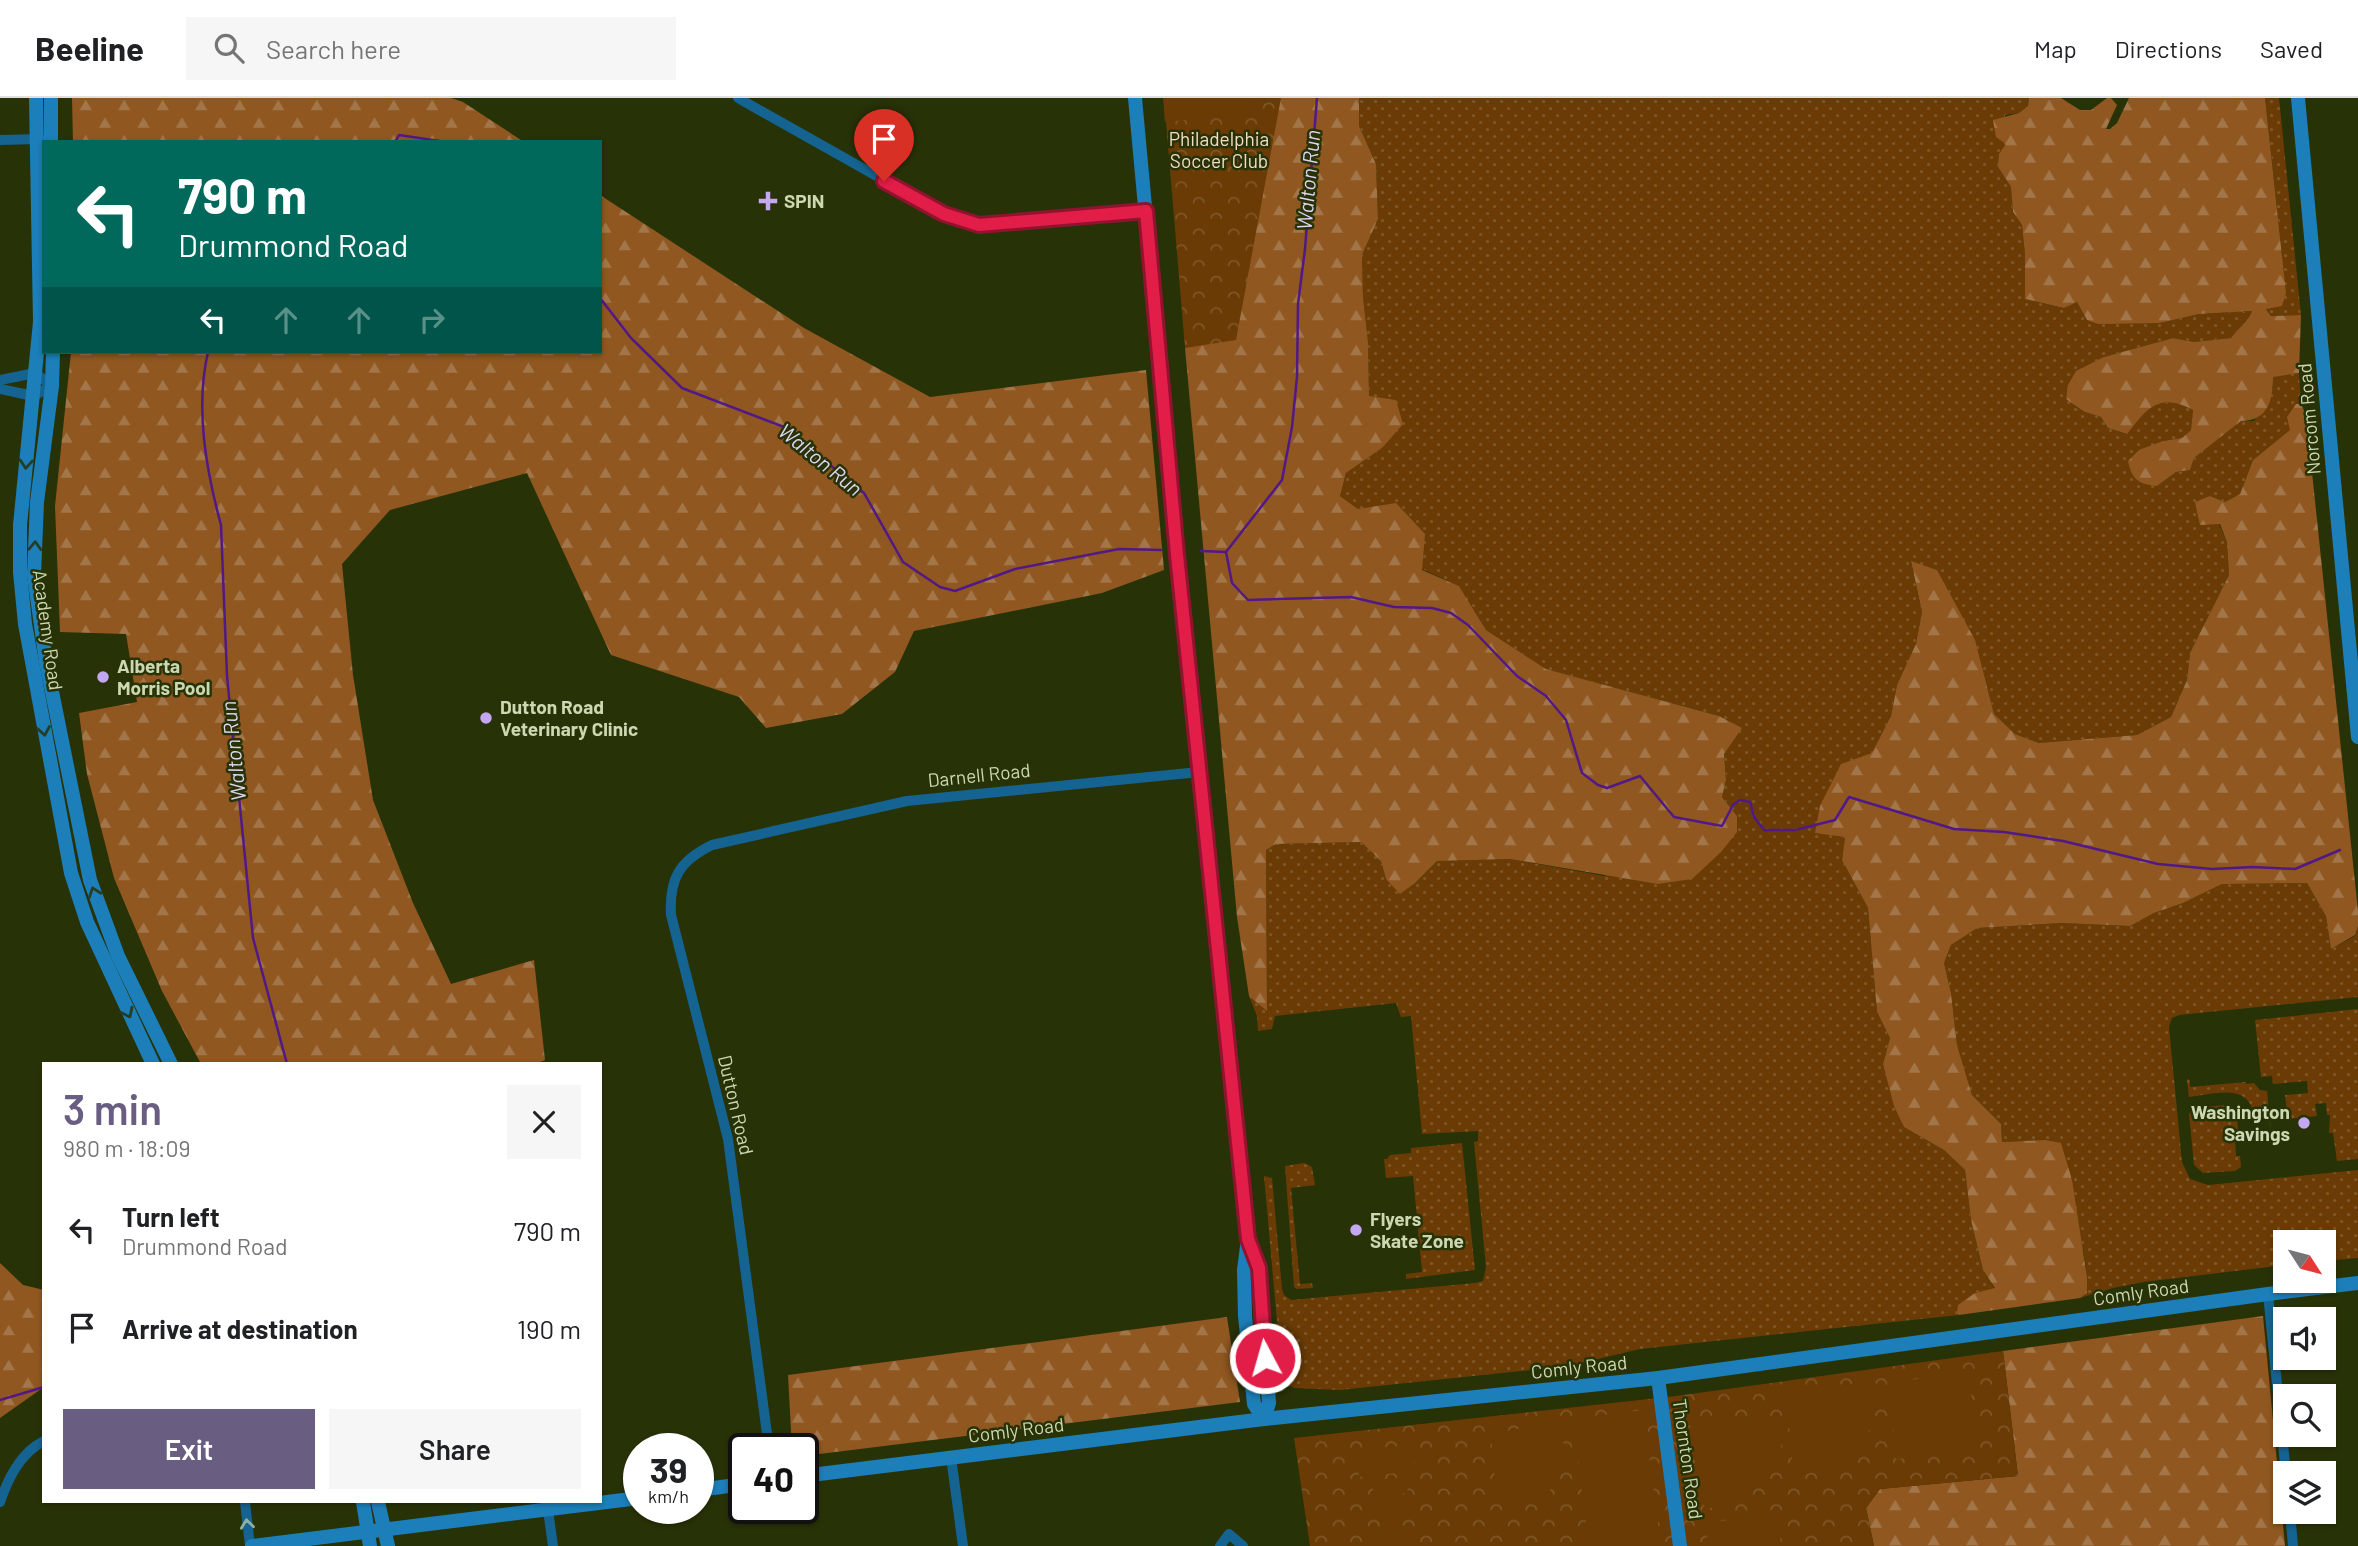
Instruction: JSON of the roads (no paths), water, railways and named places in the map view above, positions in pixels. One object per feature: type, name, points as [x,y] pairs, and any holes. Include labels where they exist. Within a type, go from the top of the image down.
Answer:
[{"type":"street","name":"Academy Road","points":[[36,98],[46,140]]},
{"type":"street","name":"Academy Road","points":[[46,140],[51,98]]},
{"type":"street","points":[[738,98],[960,221],[999,225],[1146,211]]},
{"type":"street","points":[[1135,98],[1177,555],[1248,1239],[1259,1268],[1269,1404],[1264,1419]]},
{"type":"street","name":"Norcom Road","points":[[2298,98],[2358,737]]},
{"type":"street","points":[[0,140],[46,140]]},
{"type":"street","name":"Academy Road","points":[[42,261],[40,322],[20,525],[20,572],[25,624],[71,873],[86,922],[152,1062]]},
{"type":"street","name":"Academy Road","points":[[53,354],[52,386],[37,502],[34,575],[46,662],[90,880],[118,956],[170,1062]]},
{"type":"street","points":[[0,380],[35,373],[52,386],[33,396],[0,389]]},
{"type":"street","name":"Darnell Road","points":[[766,833],[908,801],[1199,772]]},
{"type":"street","name":"Dutton Road","points":[[766,833],[712,845],[692,854],[672,883],[670,897],[671,915],[728,1139],[767,1433]]},
{"type":"street","name":"Comly Road","points":[[819,1474],[1264,1419],[1657,1378],[2358,1283]]},
{"type":"street","points":[[2268,1294],[2285,1461]]},
{"type":"street","name":"Thornton Road","points":[[1657,1378],[1680,1546]]},
{"type":"street","points":[[0,1502],[8,1481],[20,1462],[42,1442]]},
{"type":"street","points":[[951,1457],[963,1546]]},
{"type":"street","points":[[602,1503],[623,1500]]},
{"type":"street","points":[[245,1503],[251,1546],[368,1539],[384,1530],[601,1503]]},
{"type":"street","points":[[363,1503],[368,1539]]},
{"type":"street","points":[[378,1503],[388,1546]]},
{"type":"street","points":[[548,1510],[553,1546]]},
{"type":"street","points":[[2291,1524],[2293,1546]]},
{"type":"street","points":[[1220,1546],[1228,1534],[1243,1546]]},
{"type":"waterway","name":"Walton Run","points":[[1226,552],[1282,480],[1292,427],[1297,377],[1298,304],[1317,98]]},
{"type":"waterway","name":"Walton Run","points":[[396,140],[399,135],[433,140]]},
{"type":"waterway","name":"Walton Run","points":[[602,301],[631,338],[682,388],[784,427],[864,493],[903,562],[940,587],[955,591],[1015,569],[1119,549],[1161,550]]},
{"type":"waterway","name":"Walton Run","points":[[208,354],[202,417],[207,461],[221,525],[227,676],[253,938],[286,1062]]},
{"type":"waterway","name":"Walton Run","points":[[1201,551],[1226,552]]},
{"type":"waterway","points":[[1226,552],[1232,583],[1248,600],[1351,597],[1394,607],[1432,608],[1451,613],[1468,625],[1517,676],[1546,696],[1566,720],[1582,773],[1607,788],[1640,776],[1674,817],[1722,826],[1733,805],[1740,800],[1750,802],[1754,817],[1764,830],[1795,830],[1835,820],[1849,797],[1954,829],[2004,832],[2063,841],[2158,864],[2212,869],[2295,869],[2340,850]]},
{"type":"waterway","name":"Walton Run","points":[[0,1400],[42,1388]]},
{"type":"place","name":"SPIN","points":[[768,201]]},
{"type":"place","name":"Alberta Morris Pool","points":[[103,677]]},
{"type":"place","name":"Dutton Road Veterinary Clinic","points":[[486,718]]},
{"type":"place","name":"Washington Savings","points":[[2304,1123]]},
{"type":"place","name":"Flyers Skate Zone","points":[[1356,1230]]},
{"type":"park label","name":"Philadelphia Soccer Club","points":[[1219,150]]}]
